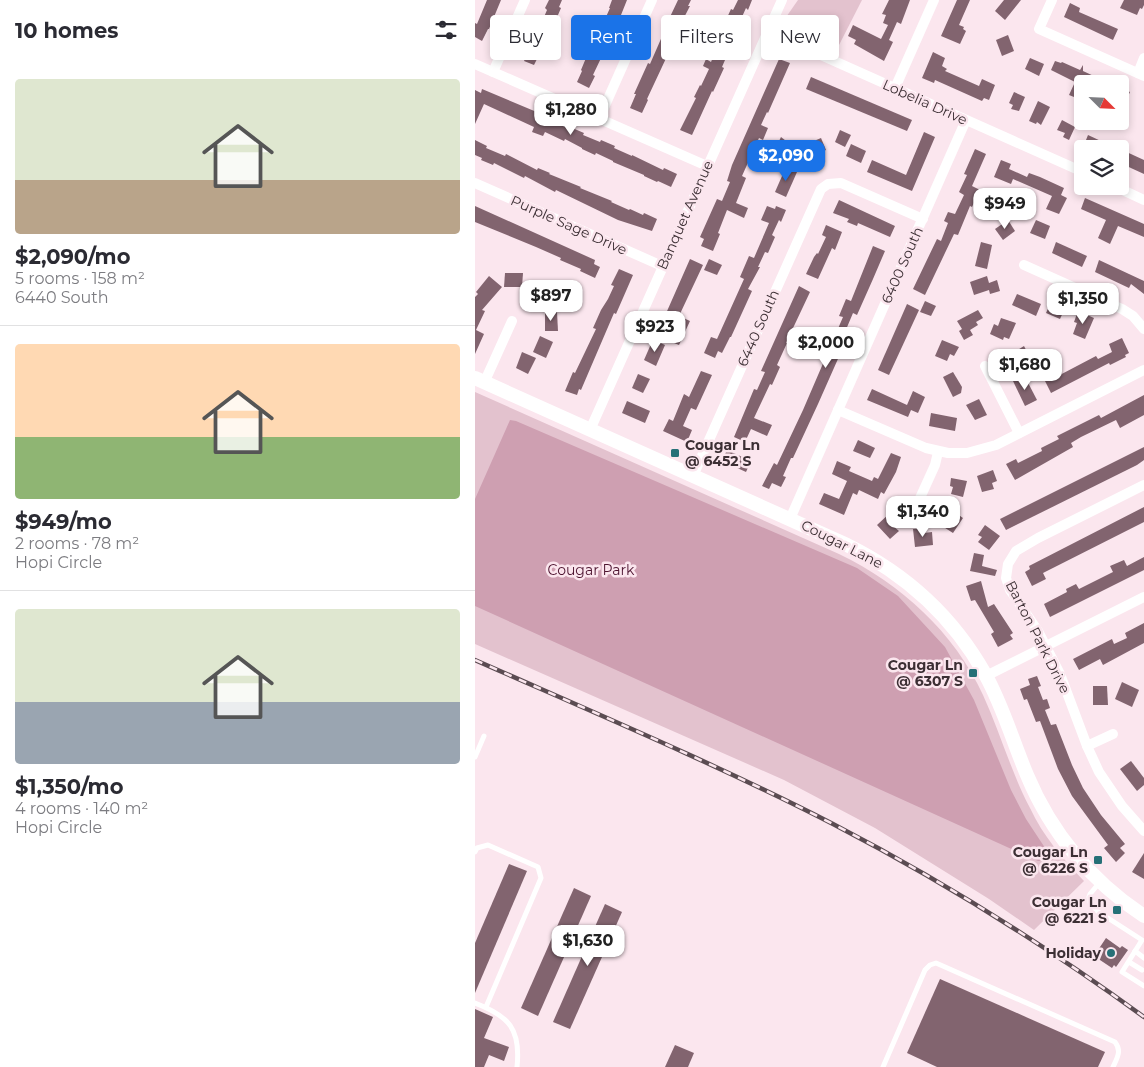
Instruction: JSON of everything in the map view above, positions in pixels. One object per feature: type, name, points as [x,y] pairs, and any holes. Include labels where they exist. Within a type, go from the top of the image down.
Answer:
[{"type":"main road","name":"Cougar Lane","points":[[480,380],[863,552],[904,579],[930,602],[952,626],[987,676],[1042,806],[1068,845],[1101,882],[1144,916]]},
{"type":"street","points":[[493,72],[525,0]]},
{"type":"street","points":[[599,119],[652,0]]},
{"type":"street","name":"Banquet Avenue","points":[[775,15],[782,0]]},
{"type":"street","points":[[895,88],[934,0]]},
{"type":"street","points":[[1052,0],[1039,29],[1141,74],[1144,58]]},
{"type":"street","name":"Banquet Avenue","points":[[589,430],[761,44]]},
{"type":"street","name":"Lobelia Drive","points":[[832,60],[1074,168]]},
{"type":"street","points":[[475,64],[707,166]]},
{"type":"street","name":"6400 South","points":[[790,519],[967,120]]},
{"type":"street","name":"Purple Sage Drive","points":[[475,183],[662,266]]},
{"type":"street","name":"6440 South","points":[[693,476],[821,189],[828,184],[837,183],[845,185],[923,219]]},
{"type":"street","points":[[1129,193],[1144,200]]},
{"type":"street","points":[[1024,265],[1122,309],[1133,316],[1144,329]]},
{"type":"street","points":[[480,380],[513,321]]},
{"type":"street","points":[[985,366],[1019,433]]},
{"type":"street","points":[[838,410],[919,446],[938,452],[958,453],[977,451],[996,445],[1144,370]]},
{"type":"street","points":[[920,498],[935,465],[938,452]]},
{"type":"street","name":"Barton Park Drive","points":[[1144,485],[1037,538],[1016,551],[1011,557],[1007,572],[1007,584],[1063,681],[1087,746],[1099,772],[1113,795],[1144,831]]},
{"type":"street","points":[[987,676],[1144,597]]},
{"type":"street","points":[[1087,746],[1113,734]]},
{"type":"lane","points":[[475,757],[484,736]]},
{"type":"lane","points":[[475,852],[477,848],[488,845],[538,867],[541,878],[486,1007]]},
{"type":"lane","points":[[1101,882],[1090,894],[1089,900],[1097,911],[1143,939],[1123,972],[1144,986]]},
{"type":"lane","points":[[1135,952],[1144,958]]},
{"type":"lane","points":[[1129,962],[1142,970]]},
{"type":"lane","points":[[883,1067],[925,970],[930,965],[936,964],[1115,1042],[1119,1052],[1113,1067]]},
{"type":"lane","points":[[475,1003],[503,1016],[511,1028],[517,1041],[517,1067]]},
{"type":"green space","points":[[798,0],[862,0],[839,45],[839,15],[788,15]]},
{"type":"green space","name":"Cougar Park","points":[[475,392],[839,554],[862,566],[904,595],[941,631],[971,672],[983,695],[1017,780],[1035,818],[1054,847],[1084,881],[1034,930],[989,899],[875,828],[784,780],[475,644]]},
{"type":"shaded area","name":"Cougar Park","points":[[510,420],[857,568],[898,596],[945,647],[974,700],[1011,790],[1026,819],[1051,857],[1047,860],[1038,861],[475,606],[475,499]]},
{"type":"building","points":[[487,0],[501,0],[495,15],[490,15],[490,27],[482,41],[475,37],[475,23],[477,24]]},
{"type":"building","points":[[549,0],[562,0],[558,15],[545,15],[547,10],[545,8]]},
{"type":"building","points":[[612,0],[627,0],[621,15],[607,15]]},
{"type":"building","points":[[678,0],[691,0],[685,15],[671,15]]},
{"type":"building","points":[[738,0],[752,0],[748,10],[746,8],[743,15],[728,15],[731,9],[733,10]]},
{"type":"building","points":[[889,0],[910,0],[901,24],[897,22],[889,40],[893,42],[884,61],[854,44],[856,40],[848,36],[853,25],[881,39],[888,25],[883,23],[886,15],[882,14]]},
{"type":"building","points":[[957,0],[970,0],[959,25],[964,27],[963,29],[966,31],[960,44],[941,36]]},
{"type":"building","points":[[1004,0],[1021,0],[1005,20],[995,11]]},
{"type":"building","points":[[1124,0],[1144,0],[1144,5],[1142,9],[1140,8],[1137,15],[1120,8]]},
{"type":"building","points":[[1070,3],[1080,8],[1079,12],[1118,29],[1113,40],[1064,17]]},
{"type":"building","points":[[1008,35],[1014,51],[1002,56],[996,40]]},
{"type":"building","points":[[661,39],[661,60],[665,60],[642,113],[630,108],[648,63],[650,64]]},
{"type":"building","points":[[933,52],[945,58],[942,66],[947,69],[945,71],[979,86],[982,79],[995,85],[989,100],[984,98],[982,101],[935,80],[934,83],[922,78]]},
{"type":"building","points":[[1030,58],[1044,64],[1039,76],[1025,69]]},
{"type":"building","points":[[524,60],[536,60],[534,65]]},
{"type":"building","points":[[585,60],[600,60],[589,88],[577,82]]},
{"type":"building","points":[[706,60],[711,62],[712,60],[725,60],[722,67],[724,68],[692,135],[680,130],[696,98],[694,97],[709,69],[703,66]]},
{"type":"building","points":[[779,60],[790,63],[761,125],[768,128],[763,140],[759,138],[742,176],[746,178],[736,203],[748,208],[744,218],[727,210],[713,251],[701,246],[704,239],[700,237],[717,199],[722,201],[730,182],[727,181],[732,165]]},
{"type":"building","points":[[1055,61],[1080,70],[1083,65],[1083,71],[1092,75],[1074,75],[1074,82],[1051,70]]},
{"type":"building","points":[[811,77],[912,120],[907,131],[806,89]]},
{"type":"building","points":[[1074,84],[1074,97],[1069,95]]},
{"type":"building","points":[[482,89],[551,118],[550,120],[569,129],[570,127],[584,133],[583,135],[615,146],[614,148],[663,170],[664,168],[677,174],[671,187],[596,153],[595,155],[565,139],[564,141],[545,132],[543,136],[532,132],[534,127],[484,104],[475,124],[475,90],[481,93]]},
{"type":"building","points":[[1014,92],[1025,97],[1019,111],[1011,109],[1013,105],[1009,103]]},
{"type":"building","points":[[1038,101],[1050,107],[1041,125],[1037,122],[1036,124],[1029,121]]},
{"type":"building","points":[[1062,120],[1074,126],[1069,140],[1063,137],[1065,133],[1057,130]]},
{"type":"building","points":[[840,130],[851,135],[845,147],[835,142]]},
{"type":"building","points":[[924,132],[935,137],[912,191],[867,172],[872,160],[906,175]]},
{"type":"building","points":[[1088,135],[1099,140],[1086,140]]},
{"type":"building","points":[[781,137],[795,148],[784,169],[769,162]]},
{"type":"building","points":[[821,138],[826,150],[805,159],[800,147]]},
{"type":"building","points":[[475,140],[487,146],[486,148],[505,156],[506,154],[537,170],[538,168],[550,173],[629,210],[643,215],[644,213],[657,219],[652,231],[618,220],[556,190],[555,192],[525,176],[524,178],[494,163],[493,165],[481,160],[482,158],[475,155]]},
{"type":"building","points":[[851,144],[866,151],[861,163],[846,156]]},
{"type":"building","points":[[975,149],[986,154],[972,186],[980,190],[972,207],[970,206],[958,235],[954,234],[925,295],[913,289],[937,239],[941,241],[948,223],[944,221],[948,212],[955,214],[964,195],[959,192],[967,175],[964,174]]},
{"type":"building","points":[[1129,153],[1144,160],[1144,174],[1129,167]]},
{"type":"building","points":[[1001,160],[1011,164],[1009,169],[1027,177],[1029,173],[1064,188],[1061,195],[1067,198],[1059,214],[1046,209],[1052,196],[1013,179],[1011,184],[994,177]]},
{"type":"building","points":[[786,167],[797,172],[786,197],[775,192]]},
{"type":"building","points":[[1085,198],[1144,224],[1144,237],[1118,226],[1110,244],[1098,238],[1106,220],[1081,209]]},
{"type":"building","points":[[839,200],[895,226],[890,237],[858,223],[857,226],[847,222],[849,219],[833,213]]},
{"type":"building","points":[[475,206],[595,260],[594,264],[600,267],[595,278],[580,271],[581,269],[560,260],[561,258],[475,222]]},
{"type":"building","points":[[767,206],[775,209],[776,206],[786,210],[781,222],[779,220],[772,235],[775,237],[768,253],[765,252],[758,267],[760,267],[748,289],[752,291],[731,337],[722,353],[718,351],[715,358],[704,353],[711,337],[717,339],[744,279],[740,277],[749,256],[754,258],[769,223],[761,220]]},
{"type":"building","points":[[1008,220],[1015,231],[1003,240],[995,229]]},
{"type":"building","points":[[1036,220],[1050,226],[1045,239],[1030,233]]},
{"type":"building","points":[[826,225],[842,232],[835,250],[832,248],[818,279],[806,274],[826,237],[822,235]]},
{"type":"building","points":[[981,242],[992,245],[987,269],[975,266]]},
{"type":"building","points":[[1056,242],[1087,256],[1082,267],[1052,253]]},
{"type":"building","points":[[873,246],[885,251],[857,315],[853,313],[845,332],[849,334],[783,476],[786,477],[781,487],[772,483],[769,489],[762,486],[774,463],[777,465],[803,410],[843,317],[839,316],[846,299],[851,301]]},
{"type":"building","points":[[690,259],[703,265],[679,316],[690,321],[679,345],[669,341],[674,329],[669,327],[671,321],[664,318]]},
{"type":"building","points":[[709,259],[722,265],[717,275],[704,270]]},
{"type":"building","points":[[1099,260],[1144,281],[1144,294],[1131,284],[1129,288],[1095,272]]},
{"type":"building","points":[[619,269],[633,275],[616,314],[614,313],[581,390],[579,389],[577,395],[565,391],[596,329],[593,328],[614,286],[611,285]]},
{"type":"building","points":[[505,273],[523,273],[522,287],[504,287]]},
{"type":"building","points":[[489,276],[502,287],[482,310],[485,311],[476,330],[484,334],[475,354],[475,297],[478,294],[476,292]]},
{"type":"building","points":[[987,276],[989,283],[997,280],[1000,291],[990,294],[989,290],[974,295],[970,282]]},
{"type":"building","points":[[544,285],[554,296],[543,307],[533,296]]},
{"type":"building","points":[[799,286],[810,292],[777,365],[780,367],[772,385],[770,384],[754,418],[772,425],[767,436],[751,429],[745,442],[734,437],[754,389],[757,390],[765,372],[761,371]]},
{"type":"building","points":[[1017,294],[1041,304],[1036,316],[1012,305]]},
{"type":"building","points":[[1052,300],[1066,306],[1060,319],[1046,313]]},
{"type":"building","points":[[925,301],[936,306],[931,316],[920,312]]},
{"type":"building","points":[[907,304],[919,310],[889,375],[878,370]]},
{"type":"building","points":[[978,310],[983,318],[976,322],[978,325],[970,330],[973,335],[964,340],[959,331],[962,329],[957,321]]},
{"type":"building","points":[[1078,311],[1094,318],[1085,339],[1073,334],[1077,323],[1074,322]]},
{"type":"building","points":[[545,312],[557,312],[558,331],[545,331]]},
{"type":"building","points":[[1001,318],[1016,323],[1009,339],[1004,337],[1003,340],[990,334],[994,324],[998,326]]},
{"type":"building","points":[[540,336],[553,342],[546,358],[533,352]]},
{"type":"building","points":[[1122,338],[1129,353],[1125,355],[1126,357],[1110,365],[1109,363],[1051,393],[1043,377],[1053,372],[1056,377],[1096,356],[1098,359],[1112,352],[1109,344]]},
{"type":"building","points":[[654,340],[665,345],[656,366],[644,360]]},
{"type":"building","points":[[942,340],[959,347],[954,356],[950,354],[947,361],[935,356]]},
{"type":"building","points":[[1024,346],[1033,363],[1021,369],[1013,353]]},
{"type":"building","points":[[522,352],[536,358],[528,374],[516,368]]},
{"type":"building","points":[[701,371],[712,375],[696,410],[691,408],[683,426],[692,430],[687,442],[663,431],[669,419],[673,421],[684,394],[689,397]]},
{"type":"building","points":[[953,372],[962,387],[961,393],[953,397],[943,377]]},
{"type":"building","points":[[638,374],[650,379],[643,393],[632,388]]},
{"type":"building","points":[[1024,375],[1037,400],[1025,406],[1013,381]]},
{"type":"building","points":[[872,389],[907,405],[913,391],[925,397],[918,413],[911,410],[908,417],[867,400]]},
{"type":"building","points":[[1144,395],[1144,415],[1120,428],[1116,420],[1081,437],[1071,443],[1073,447],[1015,480],[1006,464],[1016,459],[1018,463],[1042,451],[1041,448],[1059,439],[1057,436],[1099,415],[1101,418]]},
{"type":"building","points":[[979,399],[987,415],[975,420],[966,405]]},
{"type":"building","points":[[627,401],[650,411],[645,423],[622,413]]},
{"type":"building","points":[[931,413],[957,418],[955,431],[929,426]]},
{"type":"building","points":[[858,440],[875,448],[870,458],[853,451]]},
{"type":"building","points":[[1144,447],[1144,460],[1137,465],[1006,530],[1000,519]]},
{"type":"building","points":[[727,450],[751,461],[746,472],[722,461]]},
{"type":"building","points":[[891,453],[901,457],[896,472],[884,494],[881,492],[878,499],[859,490],[857,495],[853,493],[844,515],[819,504],[824,493],[839,499],[847,481],[832,474],[837,461],[851,467],[849,471],[872,481],[874,477],[878,479]]},
{"type":"building","points":[[993,470],[997,481],[992,483],[994,489],[982,492],[977,476]]},
{"type":"building","points":[[951,478],[967,481],[963,497],[951,494],[953,487],[950,486]]},
{"type":"building","points":[[1144,507],[1144,522],[1043,573],[1046,579],[1032,586],[1025,572],[1030,569],[1029,566]]},
{"type":"building","points":[[950,509],[963,518],[953,533],[942,526],[947,519],[944,517]]},
{"type":"building","points":[[891,512],[898,519],[892,525],[899,531],[890,539],[877,525]]},
{"type":"building","points":[[985,525],[1000,536],[989,550],[978,542],[982,537],[978,535]]},
{"type":"building","points":[[913,529],[924,529],[924,533],[932,532],[933,545],[915,547]]},
{"type":"building","points":[[974,553],[984,555],[982,566],[997,570],[995,576],[970,571]]},
{"type":"building","points":[[1144,557],[1144,570],[1050,617],[1044,604],[1067,592],[1066,589],[1076,584],[1079,589],[1113,572],[1110,566],[1124,560],[1127,566]]},
{"type":"building","points":[[981,581],[988,607],[994,604],[1013,633],[1010,635],[1013,639],[998,647],[991,634],[994,632],[975,600],[971,601],[966,586]]},
{"type":"building","points":[[1144,623],[1144,643],[1103,665],[1100,659],[1079,670],[1073,659],[1112,639],[1114,644],[1127,638],[1125,633]]},
{"type":"building","points":[[1037,676],[1041,686],[1038,687],[1043,700],[1047,699],[1050,708],[1045,710],[1051,725],[1056,724],[1083,788],[1101,815],[1125,844],[1120,848],[1125,853],[1116,862],[1104,848],[1108,845],[1072,796],[1058,769],[1040,721],[1036,722],[1027,699],[1024,700],[1020,689],[1030,685],[1028,679]]},
{"type":"building","points":[[1122,682],[1139,690],[1132,707],[1115,699]]},
{"type":"building","points":[[1093,686],[1107,686],[1108,705],[1093,705]]},
{"type":"building","points":[[1131,761],[1144,778],[1144,785],[1137,791],[1120,769]]},
{"type":"building","points":[[1144,853],[1144,879],[1132,872]]},
{"type":"building","points":[[509,864],[527,871],[475,993],[475,943]]},
{"type":"building","points":[[574,888],[591,896],[538,1016],[521,1008]]},
{"type":"building","points":[[605,904],[622,912],[570,1029],[553,1022]]},
{"type":"building","name":"Holiday","points":[[1106,938],[1120,948],[1122,946],[1128,950],[1116,967],[1114,965],[1112,968],[1094,956]]},
{"type":"building","points":[[940,979],[1105,1052],[1098,1067],[937,1067],[907,1053]]},
{"type":"building","points":[[475,1009],[493,1017],[484,1038],[509,1047],[504,1061],[489,1055],[484,1067],[475,1067]]},
{"type":"building","points":[[675,1045],[694,1053],[688,1067],[665,1067]]},
{"type":"railway","points":[[475,660],[700,760],[789,802],[873,845],[992,914],[1069,964],[1144,1017]]},
{"type":"place","name":"Cougar Ln @ 6452 S","points":[[675,453]]},
{"type":"place","name":"Cougar Ln @ 6307 S","points":[[973,673]]},
{"type":"place","name":"Cougar Ln @ 6226 S","points":[[1098,860]]},
{"type":"place","name":"Cougar Ln @ 6221 S","points":[[1117,910]]},
{"type":"place","name":"Holiday","points":[[1111,953]]}]
